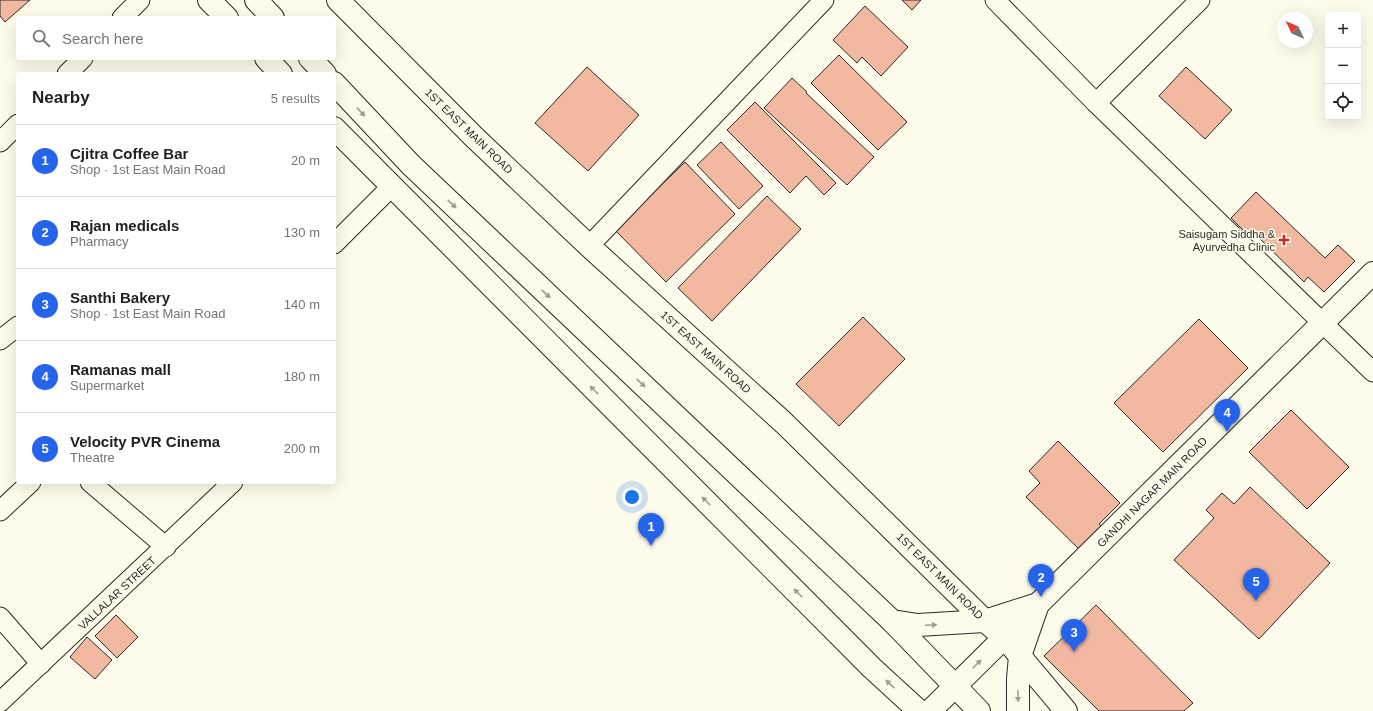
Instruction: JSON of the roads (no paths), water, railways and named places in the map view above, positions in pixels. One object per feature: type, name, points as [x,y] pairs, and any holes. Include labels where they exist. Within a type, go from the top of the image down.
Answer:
[{"type":"main road","points":[[209,0],[225,16]]},
{"type":"main road","points":[[256,0],[271,16]]},
{"type":"main road","name":"1ST EAST MAIN ROAD","points":[[338,0],[474,137],[589,246],[784,423],[1012,647],[1066,711]]},
{"type":"main road","points":[[268,60],[279,72]]},
{"type":"main road","points":[[312,60],[324,72]]},
{"type":"main road","points":[[336,85],[411,165],[892,621],[963,701]]},
{"type":"main road","points":[[336,130],[391,187],[872,668],[919,711]]},
{"type":"main road","name":"GANDHI NAGAR MAIN ROAD","points":[[930,711],[963,701],[1012,647],[1038,604],[1328,328],[1373,273]]},
{"type":"main road","points":[[1018,711],[1018,679],[1012,647],[1028,633],[1328,328],[1373,290]]},
{"type":"main road","points":[[892,621],[918,625],[985,621],[1038,604]]},
{"type":"main road","points":[[1028,633],[1038,604]]},
{"type":"street","points":[[124,16],[140,0]]},
{"type":"street","points":[[589,246],[824,0]]},
{"type":"street","points":[[996,0],[1096,102],[1373,372]]},
{"type":"street","points":[[1096,102],[1200,0]]},
{"type":"street","points":[[69,72],[81,60]]},
{"type":"street","points":[[0,142],[16,126]]},
{"type":"street","points":[[336,242],[391,187]]},
{"type":"street","points":[[0,340],[16,328]]},
{"type":"street","points":[[0,511],[29,484]]},
{"type":"street","points":[[92,484],[166,547]]},
{"type":"street","name":"VALLALAR STREET","points":[[0,702],[166,547],[231,484]]},
{"type":"street","points":[[0,617],[41,664]]},
{"type":"place","name":"Saisugam Siddha & Ayurvedha Clinic","points":[[1284,240]]},
{"type":"place","name":"Ramanas mall","points":[[1227,432]]},
{"type":"place","name":"Cjitra Coffee Bar","points":[[651,546]]},
{"type":"place","name":"Rajan medicals","points":[[1041,597]]},
{"type":"place","name":"Velocity PVR Cinema","points":[[1256,601]]},
{"type":"place","name":"Santhi Bakery","points":[[1074,652]]}]
